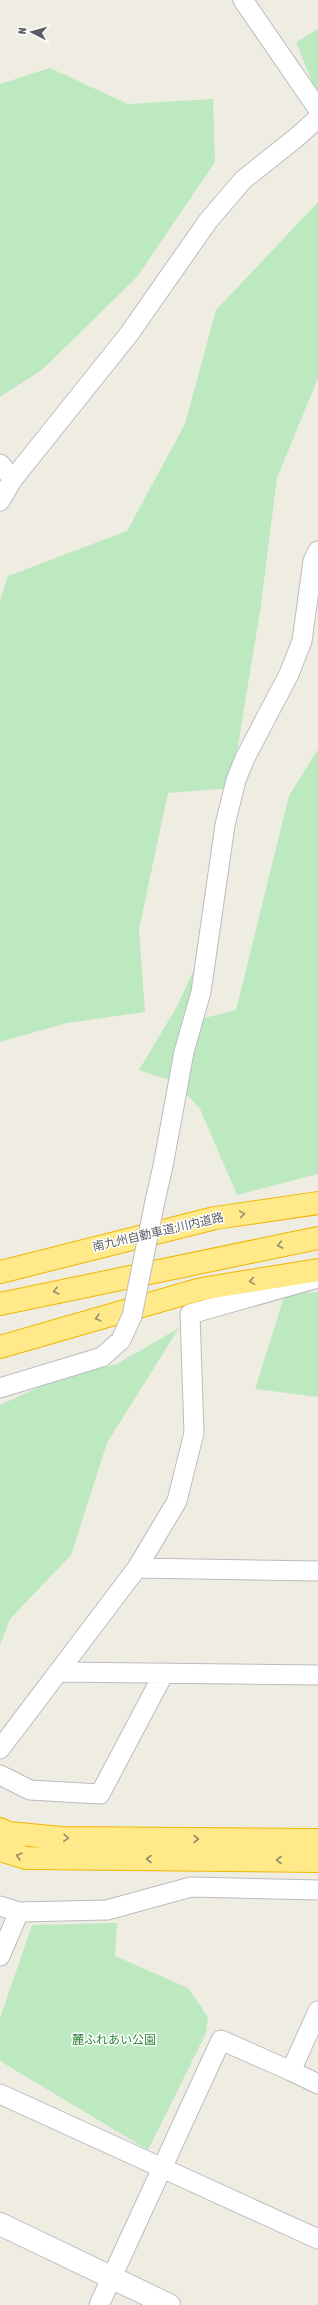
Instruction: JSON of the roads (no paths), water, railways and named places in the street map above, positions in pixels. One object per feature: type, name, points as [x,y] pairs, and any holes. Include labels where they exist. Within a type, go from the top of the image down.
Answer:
[{"type":"highway","name":"南九州自動車道;川内道路","points":[[0,1272],[58,1256],[215,1218],[318,1203]]},
{"type":"highway","points":[[0,1304],[318,1238]]},
{"type":"highway","points":[[0,1268],[58,1256]]},
{"type":"highway","points":[[0,1347],[201,1290],[318,1270]]},
{"type":"highway","points":[[0,1829],[8,1833],[62,1838],[318,1840]]},
{"type":"highway","points":[[0,1850],[26,1858],[318,1861]]},
{"type":"street","points":[[243,0],[318,109]]},
{"type":"street","points":[[0,501],[13,478],[129,334],[208,221],[243,180],[297,137],[318,118]]},
{"type":"street","points":[[0,464],[13,478]]},
{"type":"street","points":[[0,1388],[102,1357],[121,1340],[132,1316],[163,1166],[184,1052],[201,992],[225,825],[236,780],[245,758],[289,674],[302,641],[313,561],[318,550]]},
{"type":"street","points":[[0,1749],[60,1672],[137,1568],[177,1501],[194,1433],[190,1314],[318,1278]]},
{"type":"street","points":[[137,1568],[318,1571]]},
{"type":"street","points":[[60,1672],[318,1675]]},
{"type":"street","points":[[0,1776],[30,1790],[100,1794],[164,1673]]},
{"type":"street","points":[[0,1906],[19,1912],[107,1910],[191,1887],[318,1890]]},
{"type":"street","points":[[0,1956],[19,1912]]},
{"type":"street","points":[[290,2071],[318,2010]]},
{"type":"street","points":[[99,2305],[221,2040],[318,2084]]},
{"type":"street","points":[[0,2094],[318,2239]]},
{"type":"street","points":[[0,2224],[169,2305]]},
{"type":"park label","name":"麓ふれあい公園","points":[[114,2040]]}]
